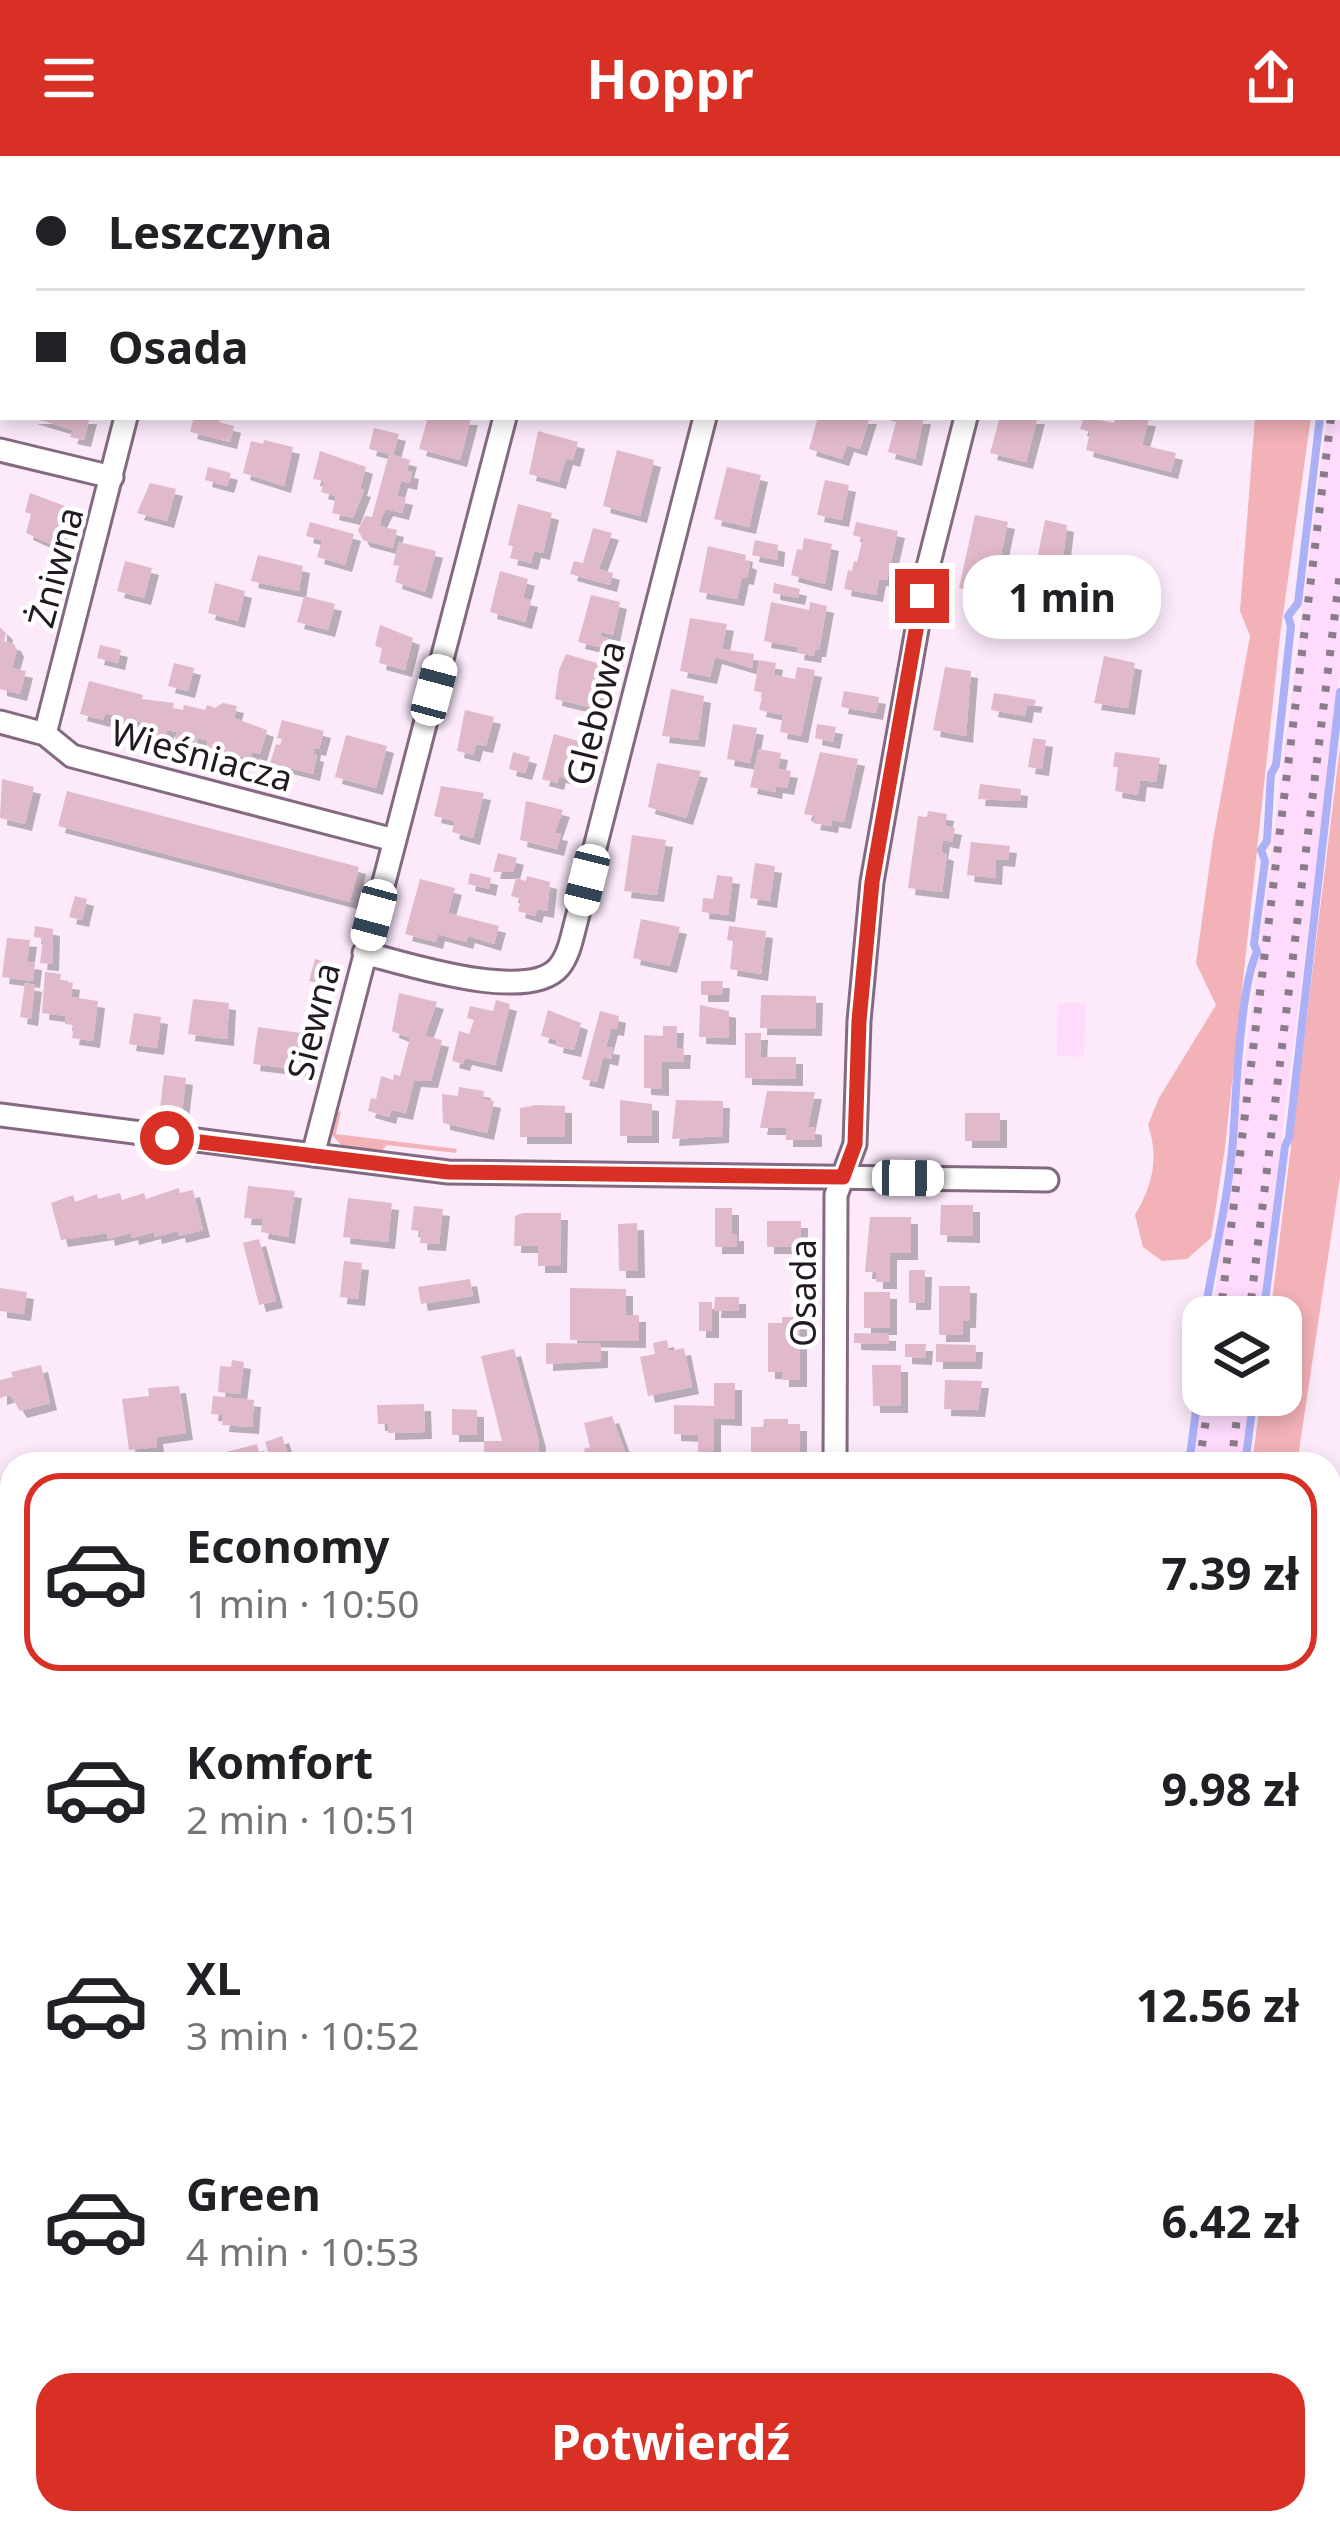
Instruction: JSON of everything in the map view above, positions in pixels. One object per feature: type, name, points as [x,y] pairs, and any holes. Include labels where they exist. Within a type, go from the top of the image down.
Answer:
[{"type":"street","name":"Żniwna","points":[[45,734],[125,420]]},
{"type":"street","name":"Siewna","points":[[313,1155],[505,420]]},
{"type":"street","name":"Glebowa","points":[[364,953],[478,979],[540,979],[559,968],[576,922],[704,420]]},
{"type":"street","name":"Osada","points":[[835,1452],[836,1202],[855,1150],[862,971],[881,824],[928,567],[965,420]]},
{"type":"street","points":[[0,450],[112,477]]},
{"type":"street","name":"Wieśniacza","points":[[0,722],[45,734],[72,755],[394,840]]},
{"type":"street","points":[[0,1115],[487,1173],[1047,1180]]},
{"type":"shaded area","points":[[1255,420],[1311,420],[1280,636],[1225,1148],[1211,1238],[1187,1259],[1162,1261],[1143,1247],[1135,1215],[1152,1171],[1148,1125],[1159,1098],[1216,1005],[1196,963],[1250,636],[1240,611]]},
{"type":"shaded area","points":[[1328,420],[1340,420],[1340,674],[1262,1296],[1215,1296],[1323,447]]},
{"type":"shaded area","points":[[1340,747],[1340,1177],[1299,1452],[1254,1452],[1258,1416],[1302,1416],[1302,1296],[1273,1296]]},
{"type":"shaded area","points":[[1058,1003],[1085,1003],[1084,1057],[1057,1056]]},
{"type":"shaded area","points":[[341,1111],[336,1134],[457,1149],[456,1153],[387,1145],[380,1153],[344,1148],[330,1133],[334,1113]]},
{"type":"shaded area","points":[[1199,1416],[1247,1416],[1243,1452],[1195,1452]]},
{"type":"building","points":[[40,420],[89,420],[84,440],[70,437],[73,430]]},
{"type":"building","points":[[193,420],[220,420],[234,426],[230,442],[190,432]]},
{"type":"building","points":[[427,420],[470,420],[460,460],[419,449]]},
{"type":"building","points":[[817,420],[869,420],[860,449],[847,445],[842,459],[809,449]]},
{"type":"building","points":[[923,420],[915,459],[888,452],[896,422],[891,421]]},
{"type":"building","points":[[999,420],[1037,420],[1026,462],[990,453]]},
{"type":"building","points":[[1083,420],[1149,420],[1142,445],[1176,453],[1171,472],[1086,450],[1090,432],[1080,429]]},
{"type":"building","points":[[374,428],[399,434],[393,455],[410,460],[407,471],[412,472],[410,483],[401,481],[397,496],[406,498],[402,513],[386,509],[381,519],[380,526],[397,530],[393,548],[363,540],[358,530],[365,516],[372,517],[389,454],[369,449]]},
{"type":"building","points":[[538,431],[578,442],[573,460],[566,458],[559,482],[529,474]]},
{"type":"building","points":[[264,440],[293,447],[284,486],[243,473],[251,441],[263,444]]},
{"type":"building","points":[[617,450],[654,460],[640,516],[603,506]]},
{"type":"building","points":[[320,451],[366,467],[360,489],[364,490],[353,518],[332,513],[336,496],[321,492],[324,481],[313,479]]},
{"type":"building","points":[[208,467],[231,473],[227,486],[205,480]]},
{"type":"building","points":[[727,467],[761,475],[749,527],[714,519]]},
{"type":"building","points":[[825,480],[849,485],[842,520],[817,515]]},
{"type":"building","points":[[150,483],[176,489],[167,521],[137,513]]},
{"type":"building","points":[[30,493],[68,507],[57,547],[26,533]]},
{"type":"building","points":[[518,504],[552,513],[543,553],[534,551],[531,563],[510,558],[513,546],[508,545]]},
{"type":"building","points":[[975,515],[1008,522],[994,587],[979,584],[977,593],[959,588]]},
{"type":"building","points":[[1045,520],[1067,525],[1061,575],[1051,572],[1048,587],[1021,581],[1025,566],[1035,569]]},
{"type":"building","points":[[310,522],[354,534],[345,565],[317,557],[322,540],[306,536]]},
{"type":"building","points":[[856,522],[898,531],[887,580],[879,579],[876,595],[844,589],[863,538],[853,535]]},
{"type":"building","points":[[593,528],[612,533],[599,569],[613,573],[610,585],[570,574],[574,561],[583,563]]},
{"type":"building","points":[[804,538],[832,544],[825,584],[791,575]]},
{"type":"building","points":[[755,540],[778,545],[777,560],[752,555]]},
{"type":"building","points":[[399,542],[436,551],[425,592],[395,582],[399,566],[393,565]]},
{"type":"building","points":[[708,546],[746,555],[750,563],[747,578],[742,577],[737,599],[699,592]]},
{"type":"building","points":[[258,555],[303,566],[299,591],[251,581]]},
{"type":"building","points":[[125,561],[152,568],[144,598],[117,591]]},
{"type":"building","points":[[500,571],[528,579],[523,598],[531,600],[525,622],[490,612]]},
{"type":"building","points":[[215,583],[245,591],[238,621],[208,613]]},
{"type":"building","points":[[774,583],[800,589],[798,598],[773,593]]},
{"type":"building","points":[[591,595],[620,602],[613,635],[601,632],[600,636],[608,638],[605,648],[578,642]]},
{"type":"building","points":[[304,596],[335,604],[328,630],[297,622]]},
{"type":"building","points":[[771,602],[809,610],[810,602],[827,606],[814,656],[797,653],[798,647],[764,641]]},
{"type":"building","points":[[690,618],[727,624],[722,649],[754,654],[752,668],[715,657],[710,677],[680,671]]},
{"type":"building","points":[[380,625],[413,638],[405,670],[379,663],[382,648],[375,646]]},
{"type":"building","points":[[0,627],[6,633],[4,641],[17,650],[12,668],[26,671],[20,694],[0,689]]},
{"type":"building","points":[[100,645],[121,650],[118,663],[97,658]]},
{"type":"building","points":[[566,654],[604,665],[593,708],[555,699]]},
{"type":"building","points":[[1104,656],[1135,663],[1128,708],[1094,703]]},
{"type":"building","points":[[759,660],[776,663],[774,675],[795,679],[797,667],[815,670],[801,736],[780,732],[783,715],[759,710],[763,693],[754,691]]},
{"type":"building","points":[[174,663],[194,668],[188,691],[168,686]]},
{"type":"building","points":[[945,667],[971,671],[966,736],[933,730]]},
{"type":"building","points":[[89,681],[143,695],[142,699],[174,703],[173,708],[183,710],[184,705],[205,710],[207,705],[215,708],[223,703],[237,706],[234,718],[267,730],[260,754],[252,752],[250,759],[207,748],[208,741],[198,738],[196,745],[175,740],[177,732],[167,730],[165,737],[145,732],[147,724],[136,721],[134,729],[114,724],[116,716],[105,713],[103,720],[80,714]]},
{"type":"building","points":[[671,689],[704,696],[698,740],[662,736]]},
{"type":"building","points":[[844,691],[879,697],[876,713],[841,707]]},
{"type":"building","points":[[994,693],[1036,700],[1034,706],[1027,705],[1025,716],[991,710]]},
{"type":"building","points":[[465,710],[494,717],[486,746],[476,744],[473,755],[457,751]]},
{"type":"building","points":[[282,720],[324,731],[319,749],[314,748],[313,774],[270,763],[282,739],[277,738]]},
{"type":"building","points":[[733,724],[757,728],[750,763],[727,759]]},
{"type":"building","points":[[817,724],[836,727],[833,742],[815,738]]},
{"type":"building","points":[[554,734],[585,743],[581,757],[587,759],[585,769],[578,767],[574,780],[542,779]]},
{"type":"building","points":[[346,735],[387,746],[376,788],[335,777]]},
{"type":"building","points":[[1033,738],[1046,740],[1042,769],[1028,767]]},
{"type":"building","points":[[759,749],[781,753],[778,769],[791,771],[787,788],[776,786],[775,792],[750,787]]},
{"type":"building","points":[[513,752],[530,757],[525,773],[509,769]]},
{"type":"building","points":[[820,752],[858,759],[844,822],[832,820],[831,826],[813,823],[815,816],[804,814]]},
{"type":"building","points":[[1115,752],[1160,758],[1156,782],[1140,780],[1138,795],[1115,791]]},
{"type":"building","points":[[657,763],[701,771],[686,818],[648,807]]},
{"type":"building","points":[[2,779],[34,787],[25,824],[0,818]]},
{"type":"building","points":[[980,784],[1021,789],[1020,801],[978,799]]},
{"type":"building","points":[[441,786],[484,793],[473,838],[452,832],[455,821],[434,816]]},
{"type":"building","points":[[67,791],[359,867],[350,902],[58,826]]},
{"type":"building","points":[[526,801],[563,810],[555,833],[561,834],[557,849],[520,840]]},
{"type":"building","points":[[928,811],[947,814],[945,826],[955,828],[952,842],[943,840],[941,852],[947,854],[942,892],[908,888],[918,816],[927,817]]},
{"type":"building","points":[[632,835],[666,840],[657,895],[624,891]]},
{"type":"building","points":[[971,842],[1010,846],[1008,860],[996,859],[995,878],[967,875]]},
{"type":"building","points":[[498,853],[517,858],[513,872],[493,872]]},
{"type":"building","points":[[755,863],[775,866],[770,901],[750,898]]},
{"type":"building","points":[[470,873],[491,878],[489,889],[468,884]]},
{"type":"building","points":[[717,875],[733,877],[728,915],[702,912],[703,898],[713,899]]},
{"type":"building","points":[[527,876],[550,882],[547,911],[537,909],[535,916],[518,911],[521,899],[511,896],[516,878],[526,881]]},
{"type":"building","points":[[420,879],[455,888],[448,913],[499,926],[494,944],[468,936],[466,942],[438,934],[436,942],[405,934]]},
{"type":"building","points":[[75,896],[87,899],[82,920],[69,917]]},
{"type":"building","points":[[641,919],[680,927],[670,966],[633,958]]},
{"type":"building","points":[[35,926],[53,929],[52,964],[40,963],[43,938],[34,937]]},
{"type":"building","points":[[729,926],[766,931],[761,974],[730,969],[733,941],[727,940]]},
{"type":"building","points":[[7,938],[30,940],[27,962],[35,963],[33,981],[2,977]]},
{"type":"building","points":[[315,959],[332,964],[326,985],[309,981]]},
{"type":"building","points":[[45,972],[61,974],[60,981],[73,983],[71,997],[98,1001],[93,1041],[72,1038],[74,1025],[65,1024],[66,1016],[42,1013]]},
{"type":"building","points":[[701,981],[723,981],[722,995],[701,995]]},
{"type":"building","points":[[25,983],[35,985],[31,1019],[20,1017]]},
{"type":"building","points":[[399,993],[437,1002],[425,1036],[442,1040],[431,1081],[414,1080],[406,1113],[391,1110],[389,1117],[368,1111],[381,1076],[393,1080],[394,1074],[400,1076],[410,1038],[392,1031]]},
{"type":"building","points":[[761,995],[816,996],[815,1029],[760,1028]]},
{"type":"building","points":[[193,999],[229,1003],[227,1039],[188,1034]]},
{"type":"building","points":[[496,1000],[510,1004],[495,1065],[465,1058],[463,1064],[452,1061],[459,1031],[469,1034],[474,1020],[467,1018],[470,1006],[493,1011]]},
{"type":"building","points":[[700,1005],[729,1011],[729,1038],[699,1037]]},
{"type":"building","points":[[548,1010],[581,1023],[574,1050],[541,1036]]},
{"type":"building","points":[[600,1011],[619,1016],[606,1047],[613,1048],[611,1059],[603,1057],[597,1082],[582,1079]]},
{"type":"building","points":[[134,1013],[161,1017],[157,1048],[129,1044]]},
{"type":"building","points":[[663,1026],[677,1026],[676,1048],[684,1048],[683,1062],[662,1062],[662,1089],[644,1088],[644,1035],[663,1036]]},
{"type":"building","points":[[258,1027],[308,1034],[303,1070],[253,1064]]},
{"type":"building","points":[[745,1033],[761,1033],[760,1057],[796,1057],[796,1079],[745,1078]]},
{"type":"building","points":[[164,1075],[186,1078],[182,1112],[160,1109]]},
{"type":"building","points":[[459,1087],[484,1091],[483,1099],[494,1101],[487,1133],[443,1123],[442,1094],[458,1096]]},
{"type":"building","points":[[767,1091],[815,1092],[808,1127],[815,1128],[815,1140],[786,1140],[786,1128],[760,1128]]},
{"type":"building","points":[[620,1100],[652,1104],[652,1136],[620,1136]]},
{"type":"building","points":[[676,1100],[723,1101],[722,1136],[672,1139]]},
{"type":"building","points":[[565,1106],[565,1137],[520,1137],[520,1108]]},
{"type":"building","points":[[965,1113],[1000,1113],[1000,1141],[965,1141]]},
{"type":"building","points":[[248,1186],[295,1191],[288,1237],[261,1232],[263,1219],[244,1218]]},
{"type":"building","points":[[179,1188],[180,1193],[193,1190],[203,1230],[179,1236],[178,1231],[155,1237],[154,1232],[108,1239],[107,1233],[61,1240],[51,1203],[73,1195],[75,1202],[120,1193],[122,1200],[144,1193],[146,1199]]},
{"type":"building","points":[[348,1198],[392,1203],[388,1242],[343,1237]]},
{"type":"building","points":[[941,1205],[973,1205],[973,1236],[940,1235]]},
{"type":"building","points":[[414,1206],[443,1209],[439,1244],[420,1243],[421,1231],[411,1230]]},
{"type":"building","points":[[715,1208],[732,1208],[737,1247],[715,1247]]},
{"type":"building","points":[[561,1213],[560,1266],[538,1266],[538,1246],[514,1246],[515,1216]]},
{"type":"building","points":[[870,1217],[911,1217],[911,1253],[890,1253],[890,1282],[876,1282],[876,1272],[865,1272]]},
{"type":"building","points":[[767,1221],[801,1221],[801,1247],[767,1247]]},
{"type":"building","points":[[637,1223],[638,1271],[619,1271],[618,1224]]},
{"type":"building","points":[[259,1239],[276,1301],[259,1305],[243,1243]]},
{"type":"building","points":[[344,1261],[362,1263],[358,1299],[340,1297]]},
{"type":"building","points":[[909,1270],[925,1270],[924,1303],[909,1303]]},
{"type":"building","points":[[470,1279],[473,1296],[421,1304],[418,1287]]},
{"type":"building","points":[[939,1286],[970,1286],[969,1321],[963,1321],[963,1335],[939,1335]]},
{"type":"building","points":[[0,1288],[27,1292],[24,1314],[0,1311]]},
{"type":"building","points":[[570,1288],[626,1289],[626,1315],[639,1315],[639,1341],[570,1340]]},
{"type":"building","points":[[864,1292],[890,1292],[890,1328],[864,1328]]},
{"type":"building","points":[[715,1297],[739,1297],[739,1311],[714,1311]]},
{"type":"building","points":[[699,1302],[712,1302],[712,1331],[699,1331]]},
{"type":"building","points":[[782,1317],[800,1317],[800,1380],[782,1380],[782,1372],[768,1372],[768,1323],[782,1323]]},
{"type":"building","points":[[854,1333],[889,1334],[889,1344],[854,1343]]},
{"type":"building","points":[[667,1340],[669,1351],[684,1348],[692,1387],[648,1396],[640,1357],[655,1354],[653,1343]]},
{"type":"building","points":[[546,1343],[601,1344],[601,1361],[546,1364]]},
{"type":"building","points":[[905,1344],[926,1344],[925,1358],[905,1357]]},
{"type":"building","points":[[936,1344],[976,1345],[975,1362],[936,1362]]},
{"type":"building","points":[[514,1349],[539,1452],[484,1452],[484,1441],[502,1441],[481,1356]]},
{"type":"building","points":[[232,1360],[244,1362],[240,1394],[218,1392],[220,1366],[231,1367]]},
{"type":"building","points":[[41,1365],[50,1403],[20,1411],[10,1395],[0,1398],[0,1380],[13,1377],[11,1372]]},
{"type":"building","points":[[872,1365],[901,1365],[901,1406],[873,1406]]},
{"type":"building","points":[[945,1380],[982,1381],[978,1410],[944,1409]]},
{"type":"building","points":[[714,1383],[735,1383],[735,1419],[714,1418],[714,1452],[698,1452],[698,1435],[674,1434],[674,1405],[714,1406]]},
{"type":"building","points":[[179,1386],[186,1433],[156,1437],[157,1447],[129,1450],[122,1399],[149,1396],[148,1388]]},
{"type":"building","points":[[213,1396],[254,1400],[252,1427],[222,1425],[223,1415],[211,1414]]},
{"type":"building","points":[[424,1404],[425,1432],[388,1433],[388,1424],[378,1424],[377,1405]]},
{"type":"building","points":[[452,1409],[477,1410],[477,1435],[452,1435]]},
{"type":"building","points":[[612,1416],[625,1452],[585,1452],[590,1447],[584,1423]]},
{"type":"building","points":[[764,1419],[800,1424],[800,1452],[751,1452],[751,1427],[763,1427]]},
{"type":"building","points":[[282,1436],[287,1452],[268,1452],[265,1442]]},
{"type":"building","points":[[257,1444],[259,1452],[226,1452]]},
{"type":"waterway","points":[[1208,1296],[1232,1149],[1243,1011],[1257,952],[1254,944],[1265,861],[1261,850],[1267,841],[1271,774],[1276,765],[1291,626],[1288,616],[1298,603],[1320,420]]},
{"type":"waterway","points":[[1266,1296],[1289,1138],[1340,692]]},
{"type":"waterway","points":[[1191,1452],[1195,1416]]},
{"type":"waterway","points":[[1247,1452],[1251,1416]]},
{"type":"railway","points":[[1223,1296],[1331,420]]},
{"type":"railway","points":[[1252,1296],[1340,572]]},
{"type":"railway","points":[[1201,1452],[1207,1416]]},
{"type":"railway","points":[[1233,1452],[1237,1416]]},
{"type":"route","points":[[167,1138],[448,1172],[843,1177],[855,1144],[862,971],[872,882],[922,596]]}]
